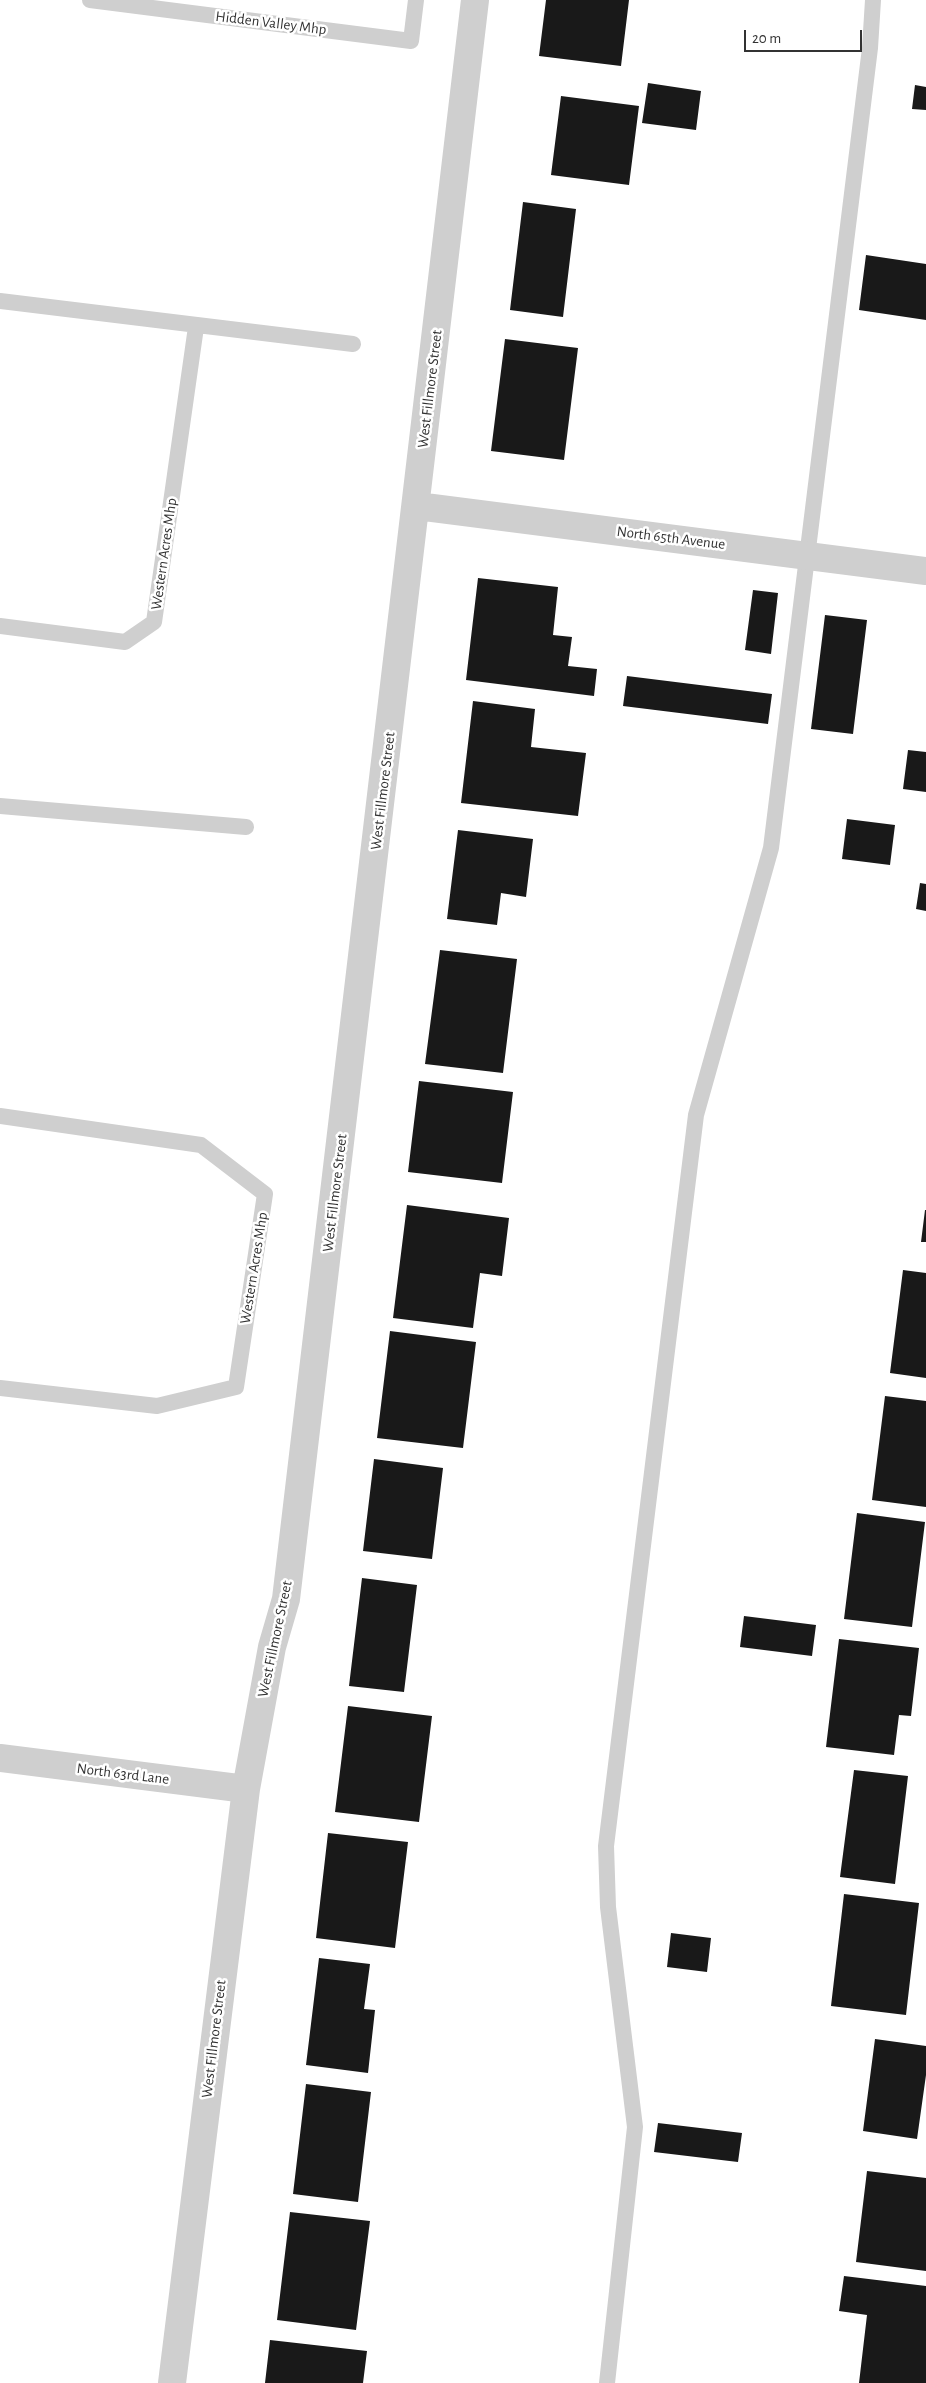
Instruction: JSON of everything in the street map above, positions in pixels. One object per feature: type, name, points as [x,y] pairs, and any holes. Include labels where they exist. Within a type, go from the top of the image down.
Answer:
[{"type":"street","name":"West Fillmore Street","points":[[172,2383],[246,1789],[272,1647],[286,1599],[417,506],[475,0]]},
{"type":"street","name":"North 65th Avenue","points":[[417,506],[926,571]]},
{"type":"street","name":"North 63rd Lane","points":[[0,1758],[246,1789]]},
{"type":"lane","name":"Hidden Valley Mhp","points":[[90,0],[214,8],[411,41],[416,0]]},
{"type":"lane","points":[[607,2383],[635,2127],[608,1907],[606,1846],[696,1115],[771,848],[870,48],[872,0]]},
{"type":"lane","points":[[0,301],[196,327],[352,344]]},
{"type":"lane","name":"Western Acres Mhp","points":[[0,626],[125,642],[154,622],[196,327]]},
{"type":"lane","points":[[0,806],[246,827]]},
{"type":"lane","name":"Western Acres Mhp","points":[[0,1116],[201,1145],[265,1194],[236,1386],[157,1406],[0,1388]]},
{"type":"building","points":[[546,0],[629,0],[621,66],[539,56]]},
{"type":"building","points":[[648,83],[701,91],[696,130],[642,123]]},
{"type":"building","points":[[915,85],[926,87],[926,110],[912,109]]},
{"type":"building","points":[[561,96],[639,106],[629,185],[551,175]]},
{"type":"building","points":[[523,202],[576,209],[563,317],[510,310]]},
{"type":"building","points":[[866,255],[926,264],[926,320],[859,310]]},
{"type":"building","points":[[505,339],[578,348],[564,460],[491,451]]},
{"type":"building","points":[[478,578],[558,587],[553,635],[572,637],[568,666],[597,669],[594,696],[466,680]]},
{"type":"building","points":[[753,590],[778,593],[771,654],[745,650]]},
{"type":"building","points":[[825,615],[867,620],[853,734],[811,729]]},
{"type":"building","points":[[627,676],[772,694],[768,724],[623,706]]},
{"type":"building","points":[[473,701],[535,709],[531,747],[586,753],[578,816],[461,803]]},
{"type":"building","points":[[908,750],[926,752],[926,792],[903,789]]},
{"type":"building","points":[[847,819],[895,825],[890,865],[842,859]]},
{"type":"building","points":[[458,830],[533,839],[526,897],[501,893],[497,925],[447,919]]},
{"type":"building","points":[[920,883],[926,884],[926,911],[916,909]]},
{"type":"building","points":[[440,950],[517,959],[503,1073],[425,1064]]},
{"type":"building","points":[[419,1081],[513,1092],[502,1183],[408,1172]]},
{"type":"building","points":[[407,1205],[509,1218],[502,1276],[480,1273],[473,1328],[393,1318]]},
{"type":"building","points":[[925,1210],[926,1242],[921,1242]]},
{"type":"building","points":[[903,1270],[926,1273],[926,1378],[890,1373]]},
{"type":"building","points":[[390,1331],[476,1342],[463,1448],[377,1438]]},
{"type":"building","points":[[885,1396],[926,1401],[926,1507],[872,1500]]},
{"type":"building","points":[[374,1459],[443,1468],[432,1559],[363,1551]]},
{"type":"building","points":[[857,1513],[925,1522],[912,1627],[844,1619]]},
{"type":"building","points":[[362,1578],[417,1585],[404,1692],[349,1686]]},
{"type":"building","points":[[744,1616],[816,1625],[812,1656],[740,1647]]},
{"type":"building","points":[[839,1639],[919,1648],[911,1716],[899,1715],[894,1755],[826,1747]]},
{"type":"building","points":[[348,1706],[432,1716],[419,1822],[335,1812]]},
{"type":"building","points":[[854,1770],[908,1776],[895,1884],[840,1877]]},
{"type":"building","points":[[328,1833],[408,1842],[395,1948],[316,1938]]},
{"type":"building","points":[[844,1894],[919,1903],[906,2015],[831,2006]]},
{"type":"building","points":[[671,1933],[711,1938],[707,1972],[667,1967]]},
{"type":"building","points":[[319,1958],[370,1964],[364,2009],[375,2010],[368,2073],[306,2065]]},
{"type":"building","points":[[875,2039],[926,2046],[926,2075],[917,2139],[863,2131]]},
{"type":"building","points":[[306,2084],[371,2092],[358,2202],[293,2194]]},
{"type":"building","points":[[658,2123],[742,2133],[738,2162],[654,2152]]},
{"type":"building","points":[[867,2171],[926,2178],[926,2271],[856,2262]]},
{"type":"building","points":[[290,2212],[370,2221],[356,2330],[277,2320]]},
{"type":"building","points":[[844,2276],[926,2286],[926,2383],[859,2383],[867,2315],[839,2311]]},
{"type":"building","points":[[270,2340],[367,2351],[363,2383],[265,2383]]}]
